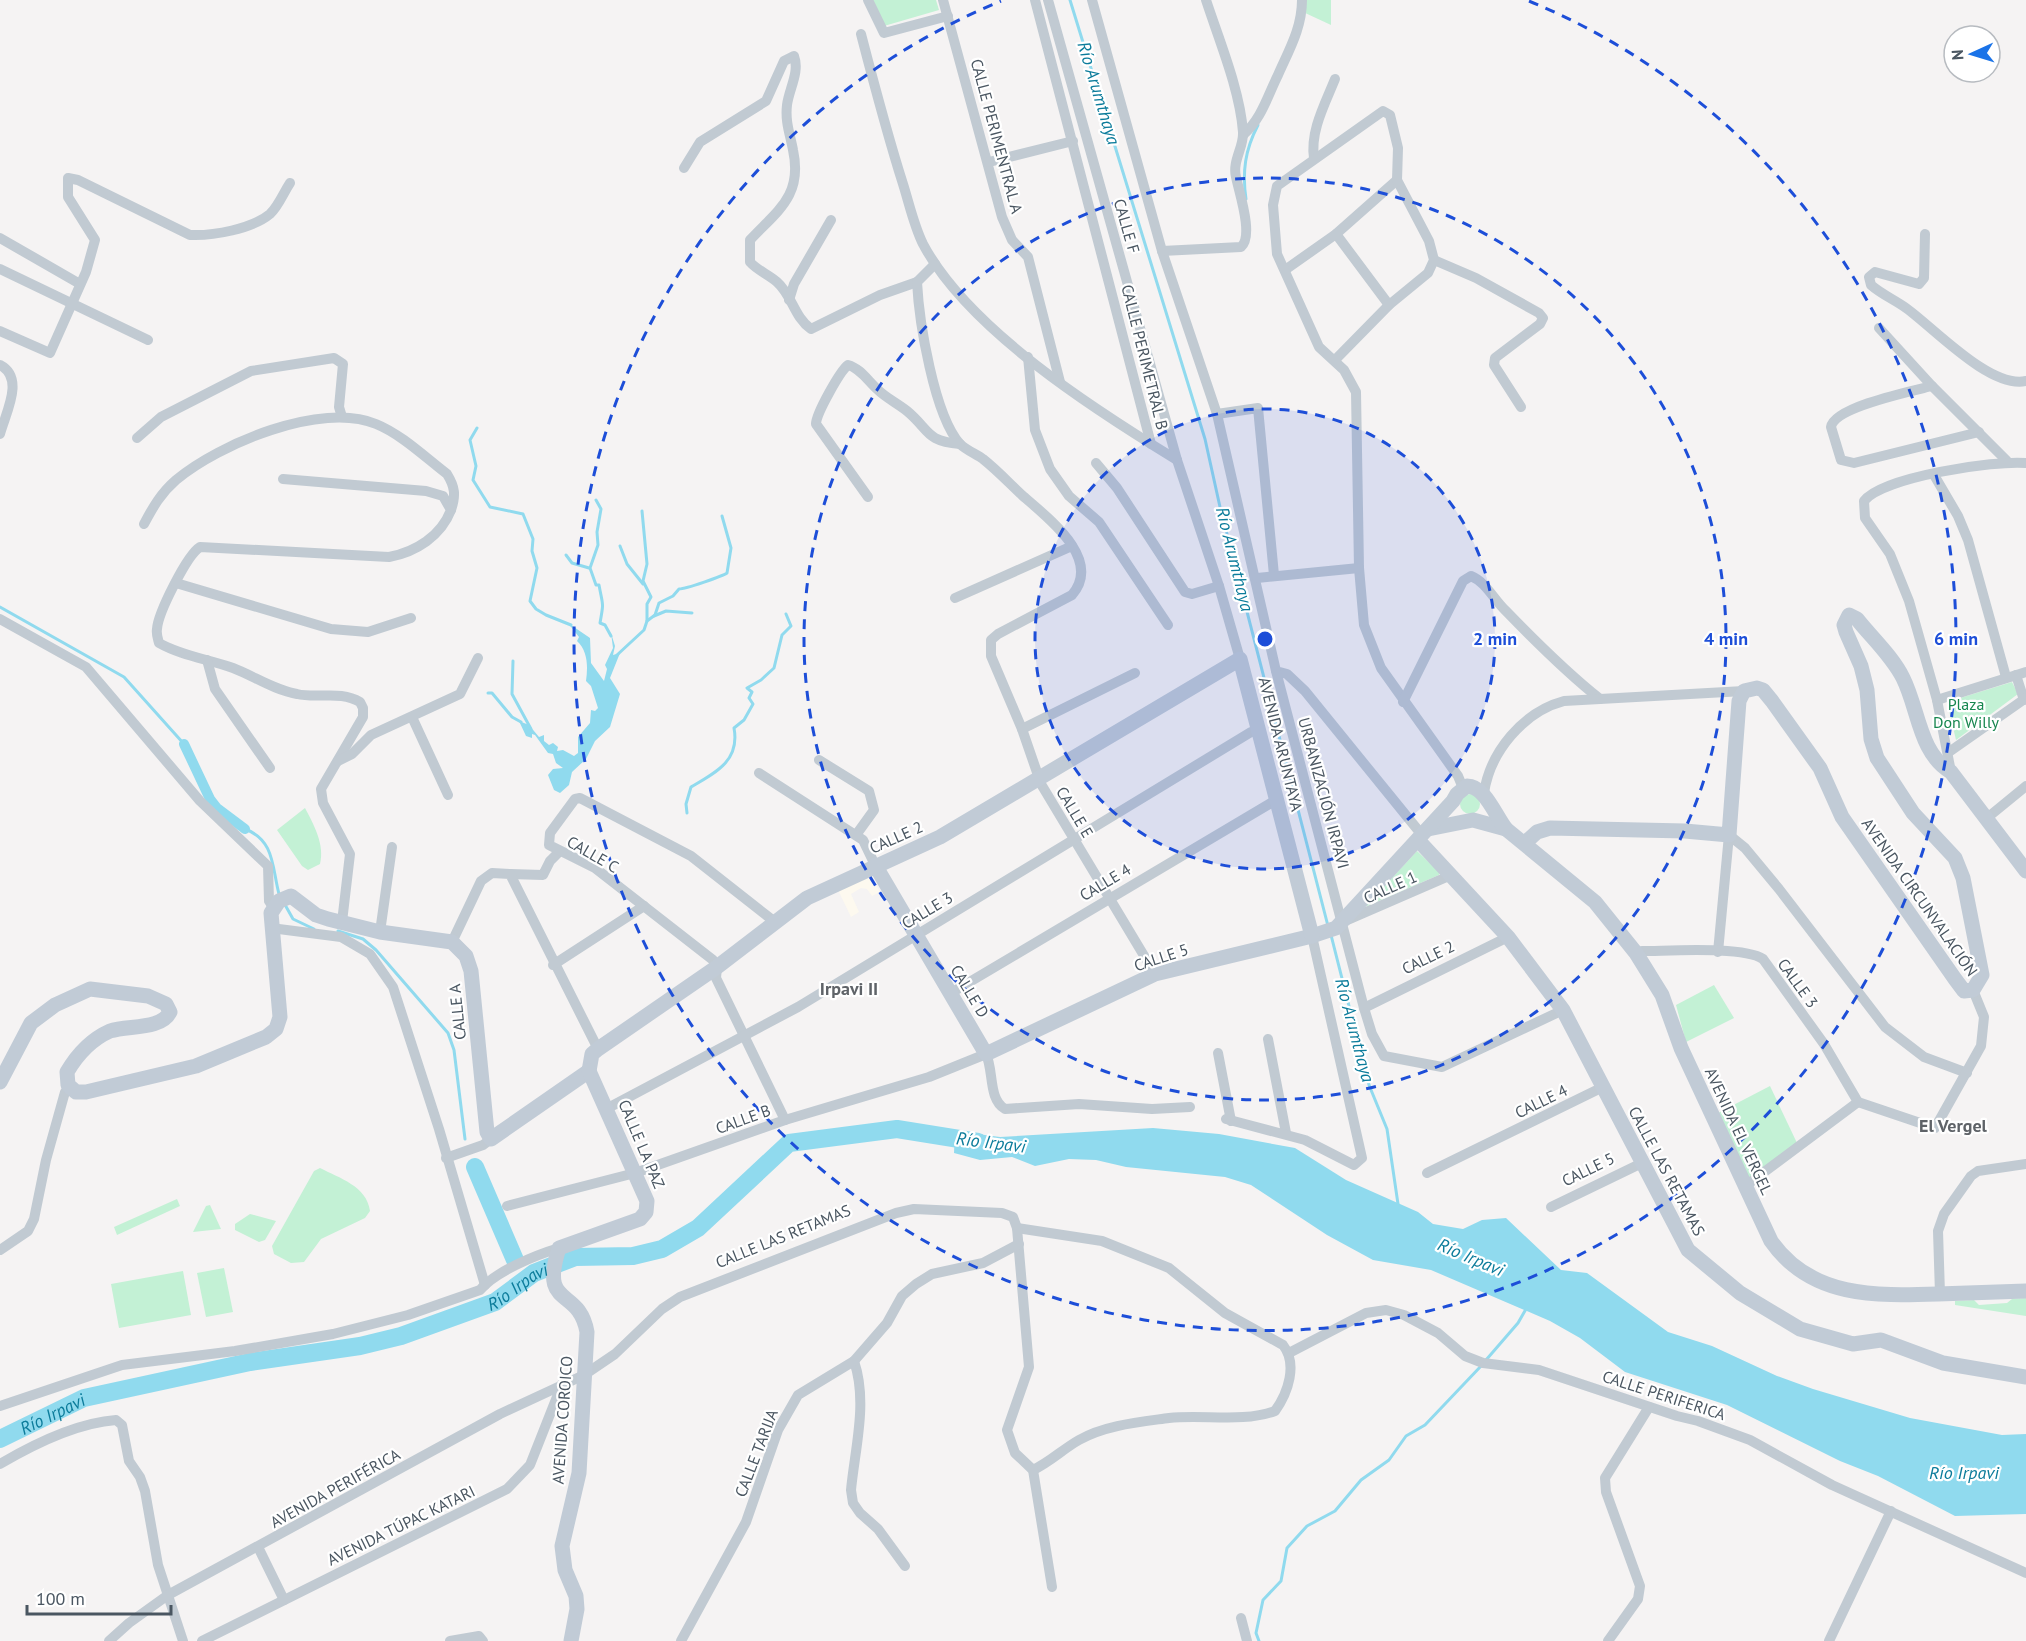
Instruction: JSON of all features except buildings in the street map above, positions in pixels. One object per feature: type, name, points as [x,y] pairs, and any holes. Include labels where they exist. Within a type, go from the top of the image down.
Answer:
[{"type":"street","points":[[868,0],[884,33],[948,16]]},
{"type":"street","name":"CALLE PERIMENTRAL A","points":[[943,0],[989,162],[1002,217],[1012,240],[1028,257],[1060,382]]},
{"type":"street","name":"CALLE PERIMETRAL B","points":[[1035,0],[1074,141],[1151,444]]},
{"type":"street","name":"CALLE F","points":[[1048,0],[1177,460]]},
{"type":"street","name":"URBANIZACIÓN IRPAVI","points":[[1092,0],[1162,251],[1217,414],[1257,578],[1329,930]]},
{"type":"street","points":[[1206,0],[1233,86],[1244,135]]},
{"type":"street","points":[[1162,251],[1241,247],[1245,244],[1244,214],[1235,166],[1244,135],[1256,123],[1294,43],[1302,0]]},
{"type":"street","points":[[861,34],[908,202],[922,242],[935,264],[970,310],[1028,357],[1060,382],[1177,460]]},
{"type":"street","points":[[684,168],[700,142],[766,101],[784,61],[794,56],[797,65],[787,103],[786,124],[794,153],[793,189],[786,205],[750,240],[748,253],[750,262],[758,271],[778,282],[800,322],[811,329],[880,295],[917,282],[935,264]]},
{"type":"street","points":[[1314,158],[1314,140],[1319,120],[1335,79]]},
{"type":"street","points":[[1334,361],[1389,305],[1428,273],[1434,260],[1429,241],[1397,180],[1398,148],[1394,126],[1390,115],[1383,111],[1277,186],[1273,205],[1277,254],[1319,347],[1334,361],[1344,370],[1356,392],[1359,567],[1363,617],[1369,644],[1403,702],[1458,776],[1463,788]]},
{"type":"street","points":[[989,162],[1074,141]]},
{"type":"street","points":[[0,331],[50,353],[80,284],[95,240],[68,197],[68,178],[78,180],[190,235],[205,236],[256,224],[272,212],[290,183]]},
{"type":"street","points":[[1285,270],[1336,234],[1397,180]]},
{"type":"street","points":[[789,300],[794,284],[831,220]]},
{"type":"street","points":[[1336,234],[1389,305]]},
{"type":"street","points":[[1925,234],[1924,278],[1919,284],[1875,272],[1869,277],[1871,285],[1997,377],[2020,382],[2026,381]]},
{"type":"street","points":[[0,238],[80,284]]},
{"type":"street","points":[[1434,260],[1476,278],[1539,313],[1542,318],[1540,324],[1494,358],[1494,365],[1521,407]]},
{"type":"street","points":[[0,269],[148,340]]},
{"type":"street","points":[[917,282],[918,306],[939,409],[960,444],[984,460],[1055,525],[1072,546],[955,598]]},
{"type":"street","points":[[1879,328],[1932,386],[2007,461]]},
{"type":"street","points":[[1028,357],[1035,430],[1050,469],[1069,496],[1099,522],[1168,625]]},
{"type":"street","points":[[137,438],[161,417],[251,371],[334,358],[343,364],[339,407],[342,417]]},
{"type":"street","points":[[0,365],[9,370],[14,379],[0,434]]},
{"type":"street","points":[[868,497],[816,424],[816,416],[833,389],[842,369],[848,365],[854,367],[879,391],[909,412],[928,435],[942,443],[960,444]]},
{"type":"street","points":[[1932,386],[1854,408],[1838,416],[1832,422],[1831,427],[1841,460],[1854,463],[1979,432]]},
{"type":"street","points":[[1217,414],[1258,408],[1274,575]]},
{"type":"street","points":[[144,524],[157,500],[175,481],[199,464],[249,436],[284,426],[342,417],[376,424],[447,474],[453,484],[455,494],[451,510],[438,532],[404,554],[376,558],[200,547],[192,554],[176,583],[157,629],[159,644],[173,651],[207,660],[297,694],[340,695],[360,702],[363,717],[321,789],[323,803],[350,854],[342,922]]},
{"type":"street","name":"AVENIDA ARUNTAYA","points":[[1177,460],[1219,586],[1276,800],[1329,930]]},
{"type":"street","points":[[1952,772],[1936,700],[1899,573],[1864,518],[1863,510],[1869,495],[1887,486],[1985,463],[2007,461],[2026,463]]},
{"type":"street","points":[[1096,463],[1133,512],[1185,592],[1192,594],[1219,586]]},
{"type":"street","points":[[1934,475],[1958,516],[1968,540],[2025,699],[1949,752]]},
{"type":"street","points":[[283,479],[426,491],[443,496],[451,510]]},
{"type":"street","name":"CALLE E","points":[[1072,546],[1079,561],[1079,587],[1058,604],[998,634],[991,640],[991,656],[1022,729],[1039,777],[1155,974]]},
{"type":"street","points":[[1257,578],[1359,567]]},
{"type":"street","points":[[1403,702],[1463,581],[1471,576],[1483,583],[1493,599],[1566,672],[1600,699]]},
{"type":"street","points":[[176,583],[331,629],[368,632],[411,618]]},
{"type":"street","name":"AVENIDA CIRCUNVALACIÓN","points":[[1485,797],[1487,774],[1510,736],[1545,706],[1564,701],[1744,691],[1757,688],[1763,690],[1820,768],[1842,817],[1964,991],[1973,990],[1982,975],[1963,878],[1955,858],[1913,813],[1877,758],[1871,739],[1867,690],[1861,666],[1844,625],[1849,615],[1857,619],[1903,678],[1927,745],[1939,765],[1952,772],[2026,871]]},
{"type":"street","points":[[0,619],[86,667],[200,801],[268,866],[269,901],[299,899],[316,915],[380,932],[452,942],[482,881],[492,873],[543,875],[550,861],[559,852]]},
{"type":"street","points":[[338,761],[352,754],[371,735],[460,694],[478,658]]},
{"type":"street","name":"CALLE 2","points":[[598,1049],[717,967],[821,890],[940,837],[1240,659]]},
{"type":"street","points":[[207,660],[211,683],[270,768]]},
{"type":"street","points":[[1276,670],[1287,674],[1305,691],[1422,835]]},
{"type":"street","points":[[1022,729],[1136,673]]},
{"type":"street","points":[[1936,700],[2016,675]]},
{"type":"street","points":[[1718,952],[1739,701],[1744,691]]},
{"type":"street","points":[[412,717],[448,795]]},
{"type":"street","name":"CALLE 3","points":[[608,1108],[798,1007],[1074,838],[1258,729]]},
{"type":"street","points":[[819,760],[870,791],[874,810],[856,835]]},
{"type":"street","name":"CALLE D","points":[[759,773],[863,840],[915,935],[986,1054],[991,1066],[998,1105],[1005,1109],[1079,1104],[1152,1108],[1190,1107]]},
{"type":"street","points":[[1329,930],[1422,835],[1463,788],[1472,786],[1485,797],[1506,829]]},
{"type":"street","points":[[1987,818],[2026,786]]},
{"type":"street","points":[[1422,835],[1469,820],[1485,810],[1485,797]]},
{"type":"street","name":"CALLE C","points":[[717,967],[713,960],[595,868],[549,845],[550,833],[575,800],[580,798],[691,856],[776,922]]},
{"type":"street","name":"CALLE 4","points":[[951,993],[1109,897],[1276,800]]},
{"type":"street","points":[[1453,801],[1456,813],[1469,820],[1506,829]]},
{"type":"street","points":[[1526,842],[1537,832],[1550,828],[1685,831],[1729,835],[1745,848],[1773,881],[1885,1027],[1924,1057],[1967,1073]]},
{"type":"street","name":"AVENIDA EL VERGEL","points":[[1506,829],[1526,842],[1595,902],[1636,953],[1665,1001],[1681,1048],[1744,1187],[1779,1253],[1811,1278],[1857,1294],[1881,1296],[2026,1291]]},
{"type":"street","name":"CALLE LAS RETAMAS","points":[[1422,835],[1449,876],[1508,937],[1563,1010],[1688,1250],[1740,1293],[1800,1329],[1853,1344],[1881,1340],[1943,1363],[2026,1377]]},
{"type":"street","points":[[380,932],[392,848]]},
{"type":"street","points":[[446,1158],[491,1139],[589,1071],[592,1054],[598,1049],[553,965],[510,874]]},
{"type":"street","name":"CALLE 1","points":[[1329,930],[1449,876]]},
{"type":"street","points":[[0,1082],[31,1023],[55,1005],[90,989],[159,999],[170,1012],[160,1022],[111,1031],[88,1046],[67,1072],[68,1085],[76,1092],[86,1092],[196,1065],[266,1037],[276,1029],[280,1017],[271,928],[280,902]]},
{"type":"street","points":[[553,965],[644,906]]},
{"type":"street","points":[[271,928],[341,937],[370,954],[393,987],[485,1285]]},
{"type":"street","points":[[1329,930],[1364,1008],[1372,1034],[1384,1056],[1442,1067],[1563,1010]]},
{"type":"street","points":[[1218,1053],[1229,1120],[1286,1134],[1354,1165],[1362,1158],[1329,930]]},
{"type":"street","name":"CALLE 5","points":[[986,1054],[1155,974],[1329,930]]},
{"type":"street","name":"CALLE 2","points":[[1364,1008],[1508,937]]},
{"type":"street","name":"CALLE A","points":[[452,942],[466,956],[471,971],[487,1132],[491,1139]]},
{"type":"street","name":"CALLE 3","points":[[1636,953],[1642,951],[1748,953],[1763,960],[1824,1044],[1858,1102]]},
{"type":"street","points":[[717,967],[716,978],[786,1120]]},
{"type":"street","points":[[1744,1187],[1858,1102],[1935,1128],[1981,1046],[1984,1017],[1973,990]]},
{"type":"street","points":[[1268,1039],[1286,1134]]},
{"type":"street","name":"CALLE B","points":[[507,1206],[635,1173],[786,1120],[929,1077],[986,1054]]},
{"type":"street","name":"CALLE LA PAZ","points":[[558,1251],[640,1219],[646,1212],[647,1202],[608,1108],[589,1071]]},
{"type":"street","name":"CALLE 4","points":[[1427,1173],[1602,1087]]},
{"type":"street","points":[[0,1250],[28,1231],[34,1219],[46,1160],[65,1092]]},
{"type":"street","name":"CALLE 5","points":[[1551,1208],[1642,1163]]},
{"type":"street","points":[[1940,1294],[1938,1231],[1944,1214],[1971,1176],[1978,1171],[2026,1164]]},
{"type":"street","name":"CALLE LAS RETAMAS","points":[[584,1375],[615,1354],[663,1309],[680,1297],[857,1226],[896,1213],[932,1210],[1002,1213],[1013,1217],[1017,1228]]},
{"type":"street","points":[[1033,1470],[1049,1462],[1078,1440],[1095,1433],[1172,1418],[1254,1416],[1275,1411],[1292,1365],[1289,1353],[1283,1345],[1225,1313],[1169,1268],[1102,1241],[1017,1228],[1029,1367],[1007,1430],[1015,1453],[1033,1470],[1052,1587]]},
{"type":"street","name":"CALLE TARIJA","points":[[681,1641],[746,1522],[778,1430],[798,1395],[809,1386],[854,1361],[887,1323],[902,1296],[916,1284],[932,1274],[983,1263],[1019,1244]]},
{"type":"street","points":[[0,1406],[122,1365],[235,1351],[333,1334],[376,1323],[480,1290],[537,1255],[558,1251]]},
{"type":"street","name":"AVENIDA COROICO","points":[[558,1251],[552,1283],[558,1294],[579,1308],[585,1319],[587,1332],[579,1473],[562,1546],[565,1570],[576,1596],[577,1610],[571,1641]]},
{"type":"street","name":"CALLE PERIFERICA","points":[[1289,1353],[1366,1313],[1386,1310],[1404,1315],[1438,1333],[1466,1356],[1483,1363],[1539,1370],[1649,1407],[1698,1420],[1750,1440],[1832,1485],[2026,1573]]},
{"type":"street","points":[[854,1361],[861,1387],[861,1402],[851,1490],[853,1503],[887,1539],[905,1566]]},
{"type":"street","name":"AVENIDA PERIFÉRICA","points":[[108,1641],[168,1595],[500,1414],[584,1375]]},
{"type":"street","name":"AVENIDA TÚPAC KATARI","points":[[202,1641],[507,1489],[530,1465],[562,1384]]},
{"type":"street","points":[[1608,1641],[1638,1599],[1640,1586],[1636,1568],[1606,1492],[1605,1478],[1649,1407]]},
{"type":"street","points":[[0,1464],[46,1440],[92,1425],[116,1420],[122,1425],[129,1461],[140,1477],[145,1491],[158,1565],[183,1641]]},
{"type":"street","points":[[1829,1641],[1891,1511]]},
{"type":"street","points":[[258,1547],[284,1600]]},
{"type":"street","points":[[1241,1618],[1247,1641]]},
{"type":"street","points":[[450,1641],[473,1635],[479,1636],[483,1641]]},
{"type":"shaded area","points":[[871,876],[880,892],[872,896],[867,889],[861,888],[851,894],[859,912],[851,917],[838,890]]},
{"type":"green space","points":[[873,0],[936,0],[939,10],[884,26]]},
{"type":"green space","points":[[1301,0],[1331,0],[1331,25],[1303,12]]},
{"type":"green space","name":"Plaza Don Willy","points":[[2012,682],[2018,694],[1956,740],[1947,702]]},
{"type":"green space","points":[[1470,794],[1477,797],[1480,804],[1477,811],[1470,814],[1463,811],[1460,804],[1463,797]]},
{"type":"green space","points":[[305,808],[318,835],[321,850],[320,864],[308,870],[302,866],[277,830]]},
{"type":"green space","points":[[1417,851],[1439,872],[1439,875],[1365,907]]},
{"type":"green space","points":[[1714,985],[1734,1018],[1686,1042],[1676,1005]]},
{"type":"green space","points":[[1770,1086],[1797,1143],[1749,1178],[1718,1113]]},
{"type":"green space","points":[[320,1168],[358,1189],[368,1202],[370,1211],[365,1218],[321,1239],[304,1262],[291,1263],[274,1254],[272,1246],[314,1171]]},
{"type":"green space","points":[[177,1199],[180,1206],[117,1235],[114,1227]]},
{"type":"green space","points":[[210,1205],[221,1229],[193,1232],[206,1206]]},
{"type":"green space","points":[[250,1214],[276,1221],[265,1240],[259,1242],[235,1230],[235,1224]]},
{"type":"green space","points":[[224,1268],[233,1312],[206,1317],[197,1273]]},
{"type":"green space","points":[[183,1271],[191,1315],[119,1328],[111,1284]]},
{"type":"green space","points":[[2026,1298],[2026,1316],[1955,1305],[1955,1301],[1974,1300],[1979,1305],[2007,1303],[2012,1299]]},
{"type":"water","points":[[568,623],[590,638],[591,663],[604,681],[607,669],[605,665],[613,648],[611,633],[615,646],[613,655],[620,653],[610,678],[620,694],[610,727],[595,741],[586,759],[572,772],[569,785],[560,793],[554,790],[548,775],[553,769],[563,768],[556,763],[553,754],[548,753],[535,735],[532,734],[532,738],[526,736],[519,721],[529,725],[539,737],[544,735],[544,741],[549,745],[553,743],[558,747],[557,751],[563,750],[574,756],[578,753],[578,737],[590,723],[591,710],[595,711],[598,708],[591,686],[586,681],[587,665],[585,654],[577,641],[579,637]]},
{"type":"water","name":"Río Irpavi","points":[[1153,1128],[1219,1134],[1295,1148],[1346,1180],[1418,1212],[1433,1224],[1463,1229],[1482,1220],[1506,1218],[1561,1270],[1587,1273],[1668,1332],[1712,1346],[1777,1376],[1813,1389],[1910,1418],[2002,1435],[2026,1434],[2026,1514],[1955,1516],[1878,1476],[1840,1461],[1727,1405],[1625,1372],[1580,1338],[1550,1321],[1431,1270],[1373,1260],[1327,1235],[1251,1185],[1225,1177],[1126,1167],[1096,1160],[1069,1159],[1035,1166],[1012,1157],[980,1160],[954,1153],[955,1131],[1000,1137]]},
{"type":"waterway","name":"Río Arumthaya","points":[[1070,0],[1205,439],[1220,507],[1328,926]]},
{"type":"waterway","points":[[1246,199],[1244,180],[1246,161],[1250,143],[1258,125]]},
{"type":"waterway","points":[[477,428],[470,440],[476,466],[473,480],[490,507],[523,514],[533,539],[532,551],[537,568],[530,601],[536,609],[546,615],[571,625]]},
{"type":"waterway","points":[[596,500],[601,509],[597,532],[598,545],[590,568],[596,585],[599,585],[602,601],[600,623],[605,625],[611,636]]},
{"type":"waterway","points":[[642,511],[647,564],[643,581],[651,597],[647,604],[647,621]]},
{"type":"waterway","points":[[617,655],[644,630],[647,621],[655,615],[659,603],[673,596],[679,589],[727,573],[731,548],[722,516]]},
{"type":"waterway","points":[[620,546],[627,564],[643,584]]},
{"type":"waterway","points":[[566,555],[572,563],[589,568]]},
{"type":"waterway","points":[[0,607],[124,677],[184,744]]},
{"type":"waterway","points":[[654,616],[666,611],[692,613]]},
{"type":"waterway","points":[[687,813],[686,804],[691,787],[718,770],[730,757],[735,739],[734,728],[744,720],[753,704],[749,698],[752,692],[747,688],[761,680],[774,668],[782,635],[791,626],[786,614]]},
{"type":"waterway","points":[[513,661],[512,694],[531,729]]},
{"type":"waterway","points":[[488,693],[492,693],[512,717],[521,722]]},
{"type":"waterway","points":[[184,744],[210,799],[217,808],[245,829]]},
{"type":"waterway","points":[[245,829],[262,840],[267,848],[271,856],[279,894]]},
{"type":"waterway","points":[[284,903],[293,919],[314,929]]},
{"type":"waterway","points":[[338,931],[363,939],[376,950],[448,1033],[454,1050],[465,1139]]},
{"type":"waterway","name":"Río Arumthaya","points":[[1331,935],[1369,1085],[1387,1129],[1398,1204]]},
{"type":"waterway","name":"Río Irpavi","points":[[0,1439],[84,1398],[250,1362],[360,1346],[401,1336],[495,1302],[534,1273],[575,1257],[633,1256],[662,1249],[698,1228],[789,1143],[897,1129],[978,1142]]},
{"type":"waterway","points":[[475,1167],[515,1260]]},
{"type":"waterway","points":[[1486,1360],[1518,1323],[1526,1309]]},
{"type":"waterway","points":[[1259,1641],[1256,1633],[1263,1600],[1281,1581],[1287,1548],[1307,1526],[1335,1511],[1361,1480],[1389,1460],[1406,1436],[1425,1425],[1482,1365]]},
{"type":"district","name":"Irpavi II","points":[[849,988]]},
{"type":"district","name":"El Vergel","points":[[1953,1125]]}]
